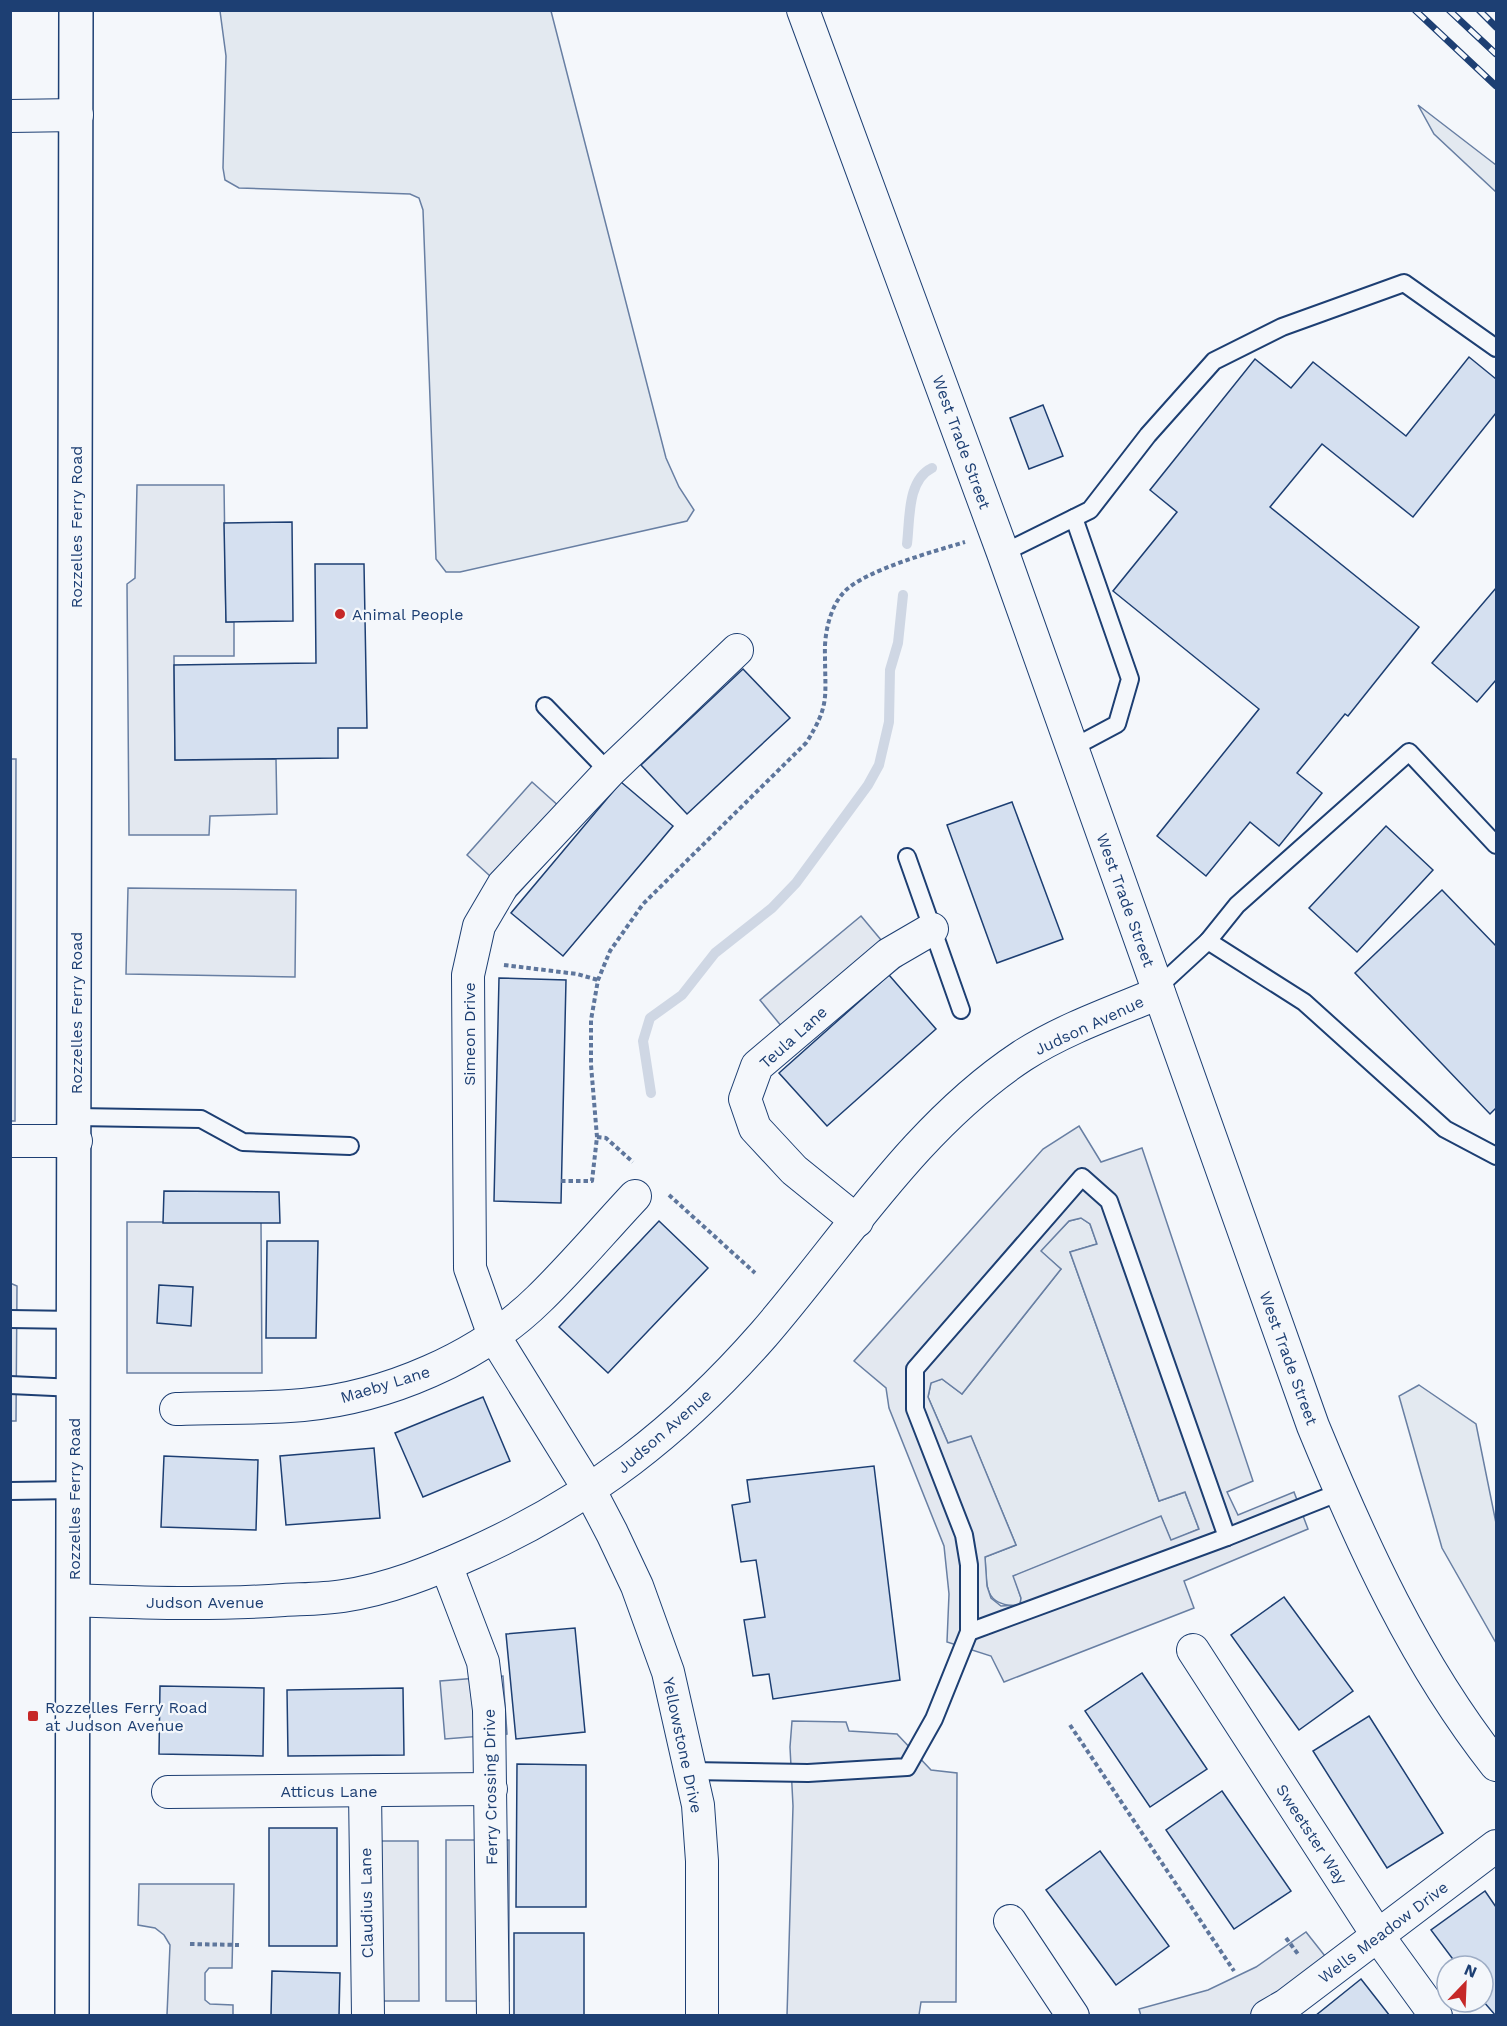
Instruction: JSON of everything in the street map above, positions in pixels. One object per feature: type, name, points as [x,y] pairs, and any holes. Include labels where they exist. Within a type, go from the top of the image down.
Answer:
[{"type":"street","name":"Rozzelles Ferry Road","points":[[72,2016],[71,1795],[76,1129],[76,10]]},
{"type":"street","name":"West Trade Street","points":[[803,10],[999,542],[1309,1415],[1340,1492],[1404,1624],[1429,1668],[1497,1765]]},
{"type":"street","points":[[10,116],[76,115]]},
{"type":"street","name":"Simeon Drive","points":[[590,1491],[494,1336],[470,1269],[468,975],[479,926],[504,885],[609,772],[737,650]]},
{"type":"street","name":"Teula Lane","points":[[856,1221],[794,1170],[755,1128],[745,1099],[758,1066],[889,954],[932,929]]},
{"type":"street","name":"Judson Avenue","points":[[74,1599],[215,1605],[341,1597],[380,1588],[446,1565],[522,1532],[590,1491],[694,1409],[763,1335],[906,1161],[965,1101],[1022,1056],[1078,1026],[1158,990]]},
{"type":"street","points":[[10,1141],[76,1129]]},
{"type":"street","name":"Maeby Lane","points":[[176,1408],[304,1405],[368,1392],[431,1371],[494,1336],[538,1300],[638,1183]]},
{"type":"street","name":"Yellowstone Drive","points":[[590,1491],[637,1586],[668,1672],[691,1771],[698,1805],[702,1861],[702,2016]]},
{"type":"street","name":"Ferry Crossing Drive","points":[[446,1565],[483,1662],[489,1710],[493,2016]]},
{"type":"street","name":"Sweetster Way","points":[[1193,1650],[1378,1936],[1436,2016]]},
{"type":"street","name":"Atticus Lane","points":[[168,1792],[491,1789]]},
{"type":"street","name":"Claudius Lane","points":[[365,1791],[368,2016]]},
{"type":"street","name":"Wells Meadow Drive","points":[[1267,2016],[1286,2005],[1497,1846]]},
{"type":"street","points":[[1010,1921],[1072,2016]]},
{"type":"lane","points":[[999,542],[1074,518],[1090,510],[1148,435],[1214,361],[1282,327],[1404,283],[1497,348]]},
{"type":"lane","points":[[1072,748],[1118,724],[1130,679],[1074,518]]},
{"type":"lane","points":[[545,706],[609,772]]},
{"type":"lane","points":[[1158,990],[1208,941],[1238,905],[1409,752],[1497,845]]},
{"type":"lane","points":[[907,857],[962,1010]]},
{"type":"lane","points":[[1208,941],[1304,1002],[1445,1129],[1497,1156]]},
{"type":"lane","points":[[76,1129],[201,1119],[243,1142],[350,1146]]},
{"type":"lane","points":[[691,1771],[808,1773],[907,1767],[934,1719],[969,1632],[969,1565],[964,1535],[915,1409],[915,1369],[1082,1177],[1109,1201],[1227,1537]]},
{"type":"lane","points":[[10,1319],[75,1320]]},
{"type":"lane","points":[[10,1385],[75,1389]]},
{"type":"lane","points":[[10,1491],[75,1490]]},
{"type":"lane","points":[[969,1632],[1227,1537],[1340,1492]]},
{"type":"path","points":[[561,1181],[591,1181],[597,1137],[591,1065],[591,1020],[598,980],[610,951],[644,904],[806,743],[822,717],[826,701],[824,643],[829,620],[845,591],[869,576],[999,542]]},
{"type":"path","points":[[472,962],[568,972],[598,980]]},
{"type":"path","points":[[597,1137],[606,1138],[638,1183]]},
{"type":"path","points":[[667,1194],[755,1274]]},
{"type":"path","points":[[1070,1725],[1234,1971]]},
{"type":"path","points":[[190,1944],[239,1945]]},
{"type":"shaded area","points":[[220,11],[551,11],[666,458],[679,487],[694,510],[687,521],[460,572],[446,572],[436,559],[423,210],[419,198],[410,194],[239,188],[225,180],[223,168],[226,56]]},
{"type":"shaded area","points":[[1418,105],[1496,165],[1496,192],[1434,134]]},
{"type":"shaded area","points":[[137,485],[224,485],[226,622],[234,622],[234,656],[174,656],[175,760],[276,759],[277,814],[210,816],[209,835],[129,835],[127,584],[135,578]]},
{"type":"shaded area","points":[[11,759],[16,759],[15,1121],[11,1121]]},
{"type":"shaded area","points":[[532,782],[580,825],[514,898],[467,855]]},
{"type":"shaded area","points":[[128,888],[296,890],[295,977],[126,974]]},
{"type":"shaded area","points":[[861,916],[902,965],[800,1049],[760,1000]]},
{"type":"shaded area","points":[[1079,1126],[1101,1162],[1142,1148],[1253,1481],[1227,1492],[1238,1515],[1294,1492],[1308,1529],[1184,1581],[1194,1608],[1004,1682],[991,1656],[947,1642],[949,1594],[944,1546],[889,1408],[886,1388],[854,1361],[1043,1149]],"holes":[[[1081,1218],[1090,1224],[1097,1244],[1070,1252],[1159,1501],[1185,1492],[1199,1529],[1171,1540],[1161,1516],[1013,1576],[1021,1598],[1020,1605],[1001,1606],[991,1598],[987,1586],[985,1557],[1016,1545],[971,1436],[948,1443],[928,1397],[931,1383],[942,1379],[962,1394],[1061,1269],[1041,1251],[1069,1221]]]},
{"type":"shaded area","points":[[1081,1218],[1090,1224],[1097,1244],[1070,1252],[1159,1501],[1185,1492],[1199,1529],[1171,1541],[1161,1517],[1014,1576],[1021,1598],[1020,1606],[1008,1605],[999,1603],[989,1593],[985,1557],[1016,1545],[971,1437],[948,1443],[928,1397],[931,1382],[942,1379],[962,1394],[1061,1269],[1040,1251],[1069,1221]]},
{"type":"shaded area","points":[[127,1222],[261,1222],[262,1373],[127,1373]]},
{"type":"shaded area","points":[[10,1283],[17,1286],[16,1421],[10,1421]]},
{"type":"shaded area","points":[[1419,1385],[1476,1424],[1496,1523],[1496,1643],[1442,1548],[1399,1396]]},
{"type":"shaded area","points":[[503,1676],[507,1734],[445,1739],[440,1681]]},
{"type":"shaded area","points":[[792,1721],[846,1722],[849,1731],[897,1734],[931,1770],[957,1773],[956,2002],[921,2002],[919,2015],[787,2016],[793,1806],[790,1747]]},
{"type":"shaded area","points":[[446,1840],[509,1840],[509,2001],[446,2001]]},
{"type":"shaded area","points":[[355,1841],[418,1841],[419,2001],[355,2001]]},
{"type":"shaded area","points":[[139,1884],[234,1884],[232,1968],[209,1968],[205,1973],[205,2000],[210,2004],[233,2005],[233,2015],[167,2015],[170,1945],[164,1935],[155,1928],[138,1925]]},
{"type":"shaded area","points":[[1306,1932],[1344,1980],[1298,2015],[1141,2016],[1139,2009],[1208,1990],[1256,1967]]},
{"type":"building","points":[[1469,357],[1496,379],[1496,413],[1413,517],[1322,444],[1270,507],[1419,627],[1348,716],[1345,714],[1297,773],[1322,793],[1279,846],[1250,822],[1206,876],[1157,836],[1259,709],[1113,591],[1177,512],[1150,490],[1255,359],[1291,388],[1313,362],[1406,436]]},
{"type":"building","points":[[1043,405],[1063,456],[1029,469],[1010,418]]},
{"type":"building","points":[[292,522],[293,621],[226,622],[224,523]]},
{"type":"building","name":"Animal People","points":[[315,564],[364,564],[367,728],[338,728],[338,758],[175,760],[174,665],[316,663]]},
{"type":"building","points":[[1496,588],[1496,680],[1477,702],[1432,663]]},
{"type":"building","points":[[743,669],[790,718],[687,814],[641,765]]},
{"type":"building","points":[[621,782],[673,826],[563,956],[511,913]]},
{"type":"building","points":[[1012,802],[1063,939],[997,963],[947,825]]},
{"type":"building","points":[[1386,826],[1433,870],[1357,952],[1309,908]]},
{"type":"building","points":[[1442,890],[1496,946],[1496,1108],[1490,1114],[1355,973]]},
{"type":"building","points":[[889,975],[936,1029],[827,1126],[779,1073]]},
{"type":"building","points":[[499,978],[566,980],[561,1203],[494,1201]]},
{"type":"building","points":[[164,1191],[279,1192],[280,1223],[163,1223]]},
{"type":"building","points":[[659,1221],[708,1268],[608,1373],[559,1327]]},
{"type":"building","points":[[267,1241],[318,1241],[316,1338],[266,1338]]},
{"type":"building","points":[[159,1285],[193,1287],[191,1326],[157,1323]]},
{"type":"building","points":[[483,1397],[510,1461],[423,1497],[395,1433]]},
{"type":"building","points":[[374,1448],[380,1518],[286,1525],[280,1456]]},
{"type":"building","points":[[164,1456],[258,1460],[256,1530],[161,1527]]},
{"type":"building","points":[[874,1466],[900,1680],[773,1699],[769,1674],[753,1676],[744,1620],[765,1617],[756,1560],[741,1562],[732,1505],[750,1502],[747,1480]]},
{"type":"building","points":[[1284,1597],[1353,1691],[1299,1730],[1231,1635]]},
{"type":"building","points":[[575,1628],[585,1732],[516,1739],[506,1634]]},
{"type":"building","points":[[1142,1673],[1207,1769],[1150,1807],[1085,1711]]},
{"type":"building","points":[[160,1686],[264,1688],[263,1756],[159,1754]]},
{"type":"building","points":[[403,1688],[404,1755],[288,1756],[287,1690]]},
{"type":"building","points":[[1369,1716],[1443,1833],[1387,1868],[1313,1751]]},
{"type":"building","points":[[517,1764],[586,1765],[586,1907],[516,1907]]},
{"type":"building","points":[[1222,1791],[1291,1891],[1234,1929],[1166,1830]]},
{"type":"building","points":[[269,1828],[337,1828],[337,1946],[269,1946]]},
{"type":"building","points":[[1100,1851],[1169,1946],[1116,1985],[1046,1890]]},
{"type":"building","points":[[1485,1891],[1496,1907],[1496,2016],[1495,1954],[1449,1954],[1431,1930]]},
{"type":"building","points":[[514,1933],[584,1933],[584,2016],[514,2016]]},
{"type":"building","points":[[272,1971],[340,1973],[339,2016],[271,2016]]},
{"type":"building","points":[[1361,1979],[1390,2016],[1315,2016]]},
{"type":"waterway","points":[[907,544],[914,491],[918,481],[932,468]]},
{"type":"waterway","points":[[651,1093],[643,1041],[650,1018],[682,995],[715,953],[772,908],[796,883],[868,785],[879,765],[889,722],[890,670],[898,643],[903,595]]},
{"type":"railway","points":[[1415,10],[1496,86]]},
{"type":"railway","points":[[1449,10],[1496,54]]},
{"type":"railway","points":[[1479,10],[1496,27]]},
{"type":"place","name":"Animal People","points":[[340,614]]},
{"type":"place","name":"Rozzelles Ferry Road at Judson Avenue","points":[[33,1716]]}]
